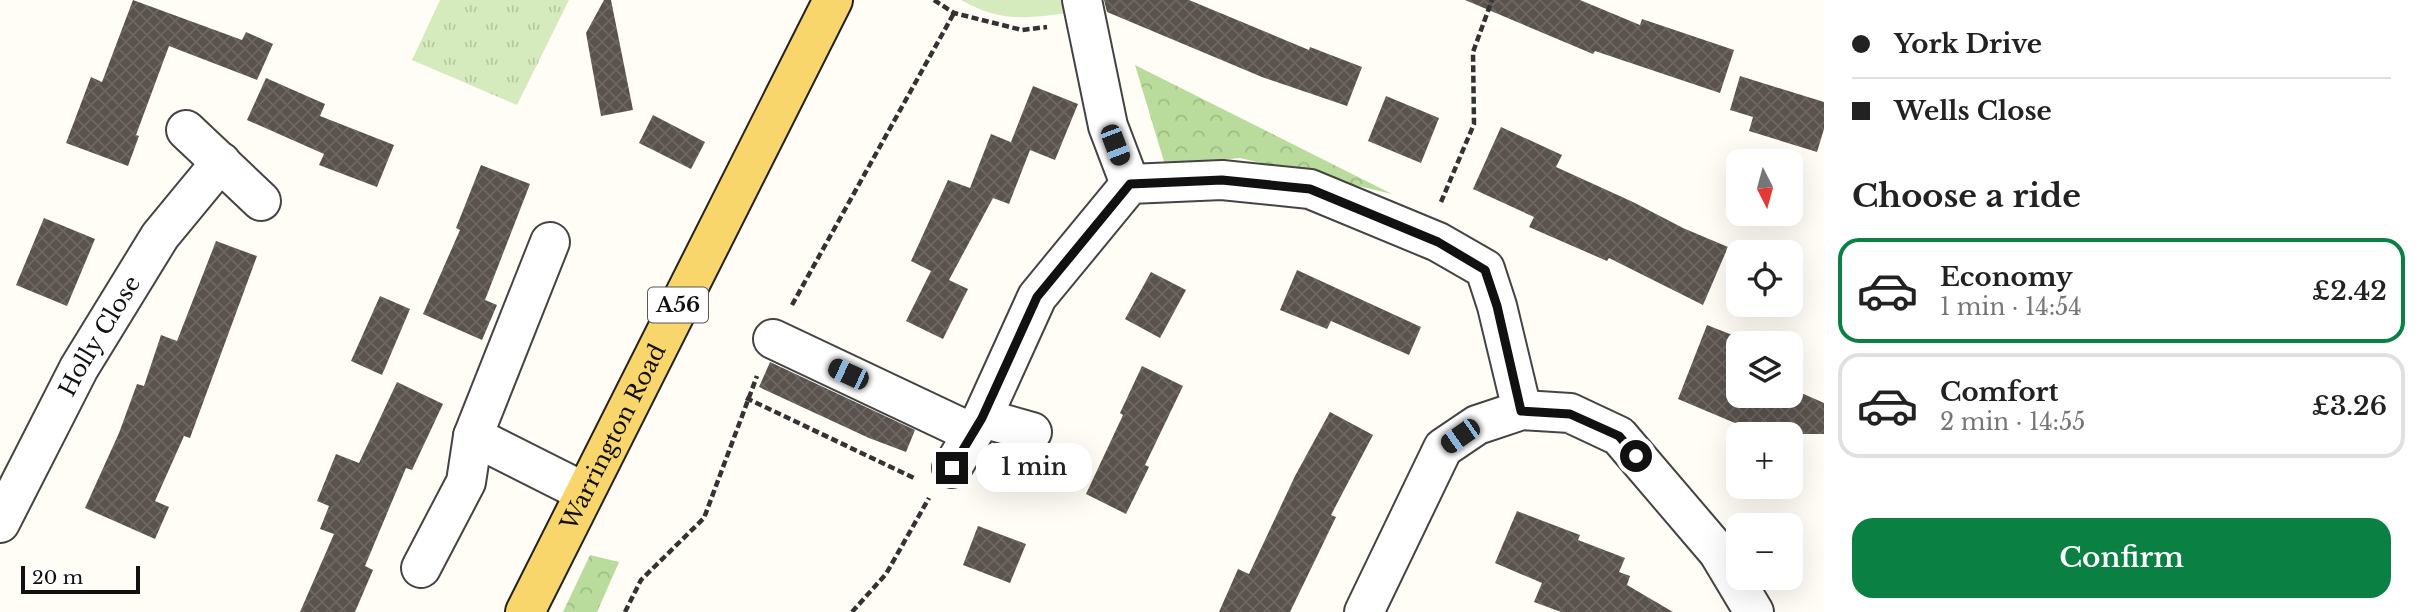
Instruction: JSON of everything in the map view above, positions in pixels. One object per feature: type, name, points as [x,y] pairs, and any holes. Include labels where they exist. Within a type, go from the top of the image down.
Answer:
[{"type":"main road","name":"Warrington Road","points":[[525,612],[829,1]]},
{"type":"street","points":[[1084,11],[1108,126],[1130,184]]},
{"type":"street","points":[[186,130],[261,201]]},
{"type":"street","name":"Holly Close","points":[[0,523],[86,357],[160,236],[221,162]]},
{"type":"street","points":[[936,480],[977,425],[1037,297],[1130,184],[1222,180],[1310,189],[1426,237],[1485,270],[1497,306],[1521,411]]},
{"type":"street","points":[[421,568],[466,482],[473,436],[550,242]]},
{"type":"street","points":[[773,339],[977,425],[1032,432]]},
{"type":"street","points":[[1364,612],[1443,448],[1477,425],[1521,411],[1570,414],[1619,436],[1717,552],[1754,612]]},
{"type":"street","points":[[473,436],[584,492]]},
{"type":"path","points":[[934,0],[954,13],[1022,30],[1084,11]]},
{"type":"path","points":[[1426,237],[1474,124],[1473,52],[1492,0]]},
{"type":"path","points":[[747,398],[936,480],[886,574],[852,612]]},
{"type":"green space","points":[[440,0],[569,0],[517,105],[412,60]]},
{"type":"green space","points":[[961,0],[1066,0],[1069,13],[1026,17],[1001,16]]},
{"type":"green space","points":[[1135,65],[1392,194],[1240,158],[1165,165]]},
{"type":"green space","points":[[590,555],[619,562],[597,612],[563,612]]},
{"type":"building","points":[[133,0],[242,40],[246,32],[273,44],[257,80],[169,46],[136,135],[139,136],[128,166],[66,143],[91,77],[102,82]]},
{"type":"building","points":[[604,0],[611,0],[633,110],[601,116],[586,33]]},
{"type":"building","points":[[1104,0],[1189,0],[1309,50],[1310,47],[1362,67],[1347,106],[1262,77],[1107,12]]},
{"type":"building","points":[[1465,0],[1580,0],[1640,25],[1642,19],[1734,50],[1720,93],[1595,51],[1593,54]]},
{"type":"building","points":[[1740,76],[1824,102],[1824,129],[1817,152],[1749,131],[1753,117],[1730,110]]},
{"type":"building","points":[[266,78],[325,104],[320,116],[394,145],[377,187],[319,165],[324,154],[247,120]]},
{"type":"building","points":[[1033,86],[1078,104],[1055,160],[1030,150],[1009,204],[993,198],[949,280],[968,289],[943,339],[906,321],[931,271],[911,261],[948,180],[970,188],[991,134],[1013,143],[1011,142]]},
{"type":"building","points":[[1386,96],[1439,118],[1421,163],[1368,141]]},
{"type":"building","points":[[653,115],[705,142],[691,169],[639,143]]},
{"type":"building","points":[[1501,127],[1562,155],[1556,167],[1726,246],[1726,252],[1703,305],[1609,258],[1607,261],[1529,227],[1534,217],[1473,189]]},
{"type":"building","points":[[481,165],[530,184],[485,300],[497,305],[482,340],[423,314],[460,230],[456,228]]},
{"type":"building","points":[[44,218],[95,239],[67,306],[16,285]]},
{"type":"building","points":[[216,241],[257,256],[190,438],[184,436],[155,501],[169,507],[155,539],[85,508],[119,433],[137,384],[144,386],[161,335],[177,341]]},
{"type":"building","points":[[1297,270],[1421,327],[1409,355],[1331,321],[1327,329],[1280,310]]},
{"type":"building","points":[[1151,272],[1186,290],[1160,338],[1125,319]]},
{"type":"building","points":[[380,296],[410,309],[382,375],[351,361]]},
{"type":"building","points":[[1707,325],[1726,332],[1726,408],[1803,408],[1803,394],[1824,403],[1824,434],[1803,434],[1803,422],[1733,422],[1678,399]]},
{"type":"building","points":[[770,362],[915,430],[906,452],[869,438],[759,387]]},
{"type":"building","points":[[1142,366],[1183,386],[1145,465],[1149,467],[1126,514],[1086,494],[1123,415],[1120,413]]},
{"type":"building","points":[[397,382],[443,404],[412,470],[406,468],[365,566],[373,570],[355,612],[300,612],[334,534],[320,529],[329,506],[317,501],[336,454],[359,463]]},
{"type":"building","points":[[1330,412],[1373,435],[1331,515],[1336,517],[1290,612],[1219,612],[1238,569],[1249,574],[1295,476]]},
{"type":"building","points":[[1517,511],[1580,535],[1578,540],[1625,558],[1619,572],[1630,576],[1627,585],[1673,612],[1561,612],[1534,602],[1542,583],[1495,563]]},
{"type":"building","points":[[978,526],[1026,544],[1010,583],[963,565]]},
{"type":"route","points":[[952,468],[982,418],[1037,297],[1130,184],[1222,180],[1310,189],[1438,242],[1485,270],[1497,306],[1521,411],[1570,414],[1619,436],[1636,456]]}]
